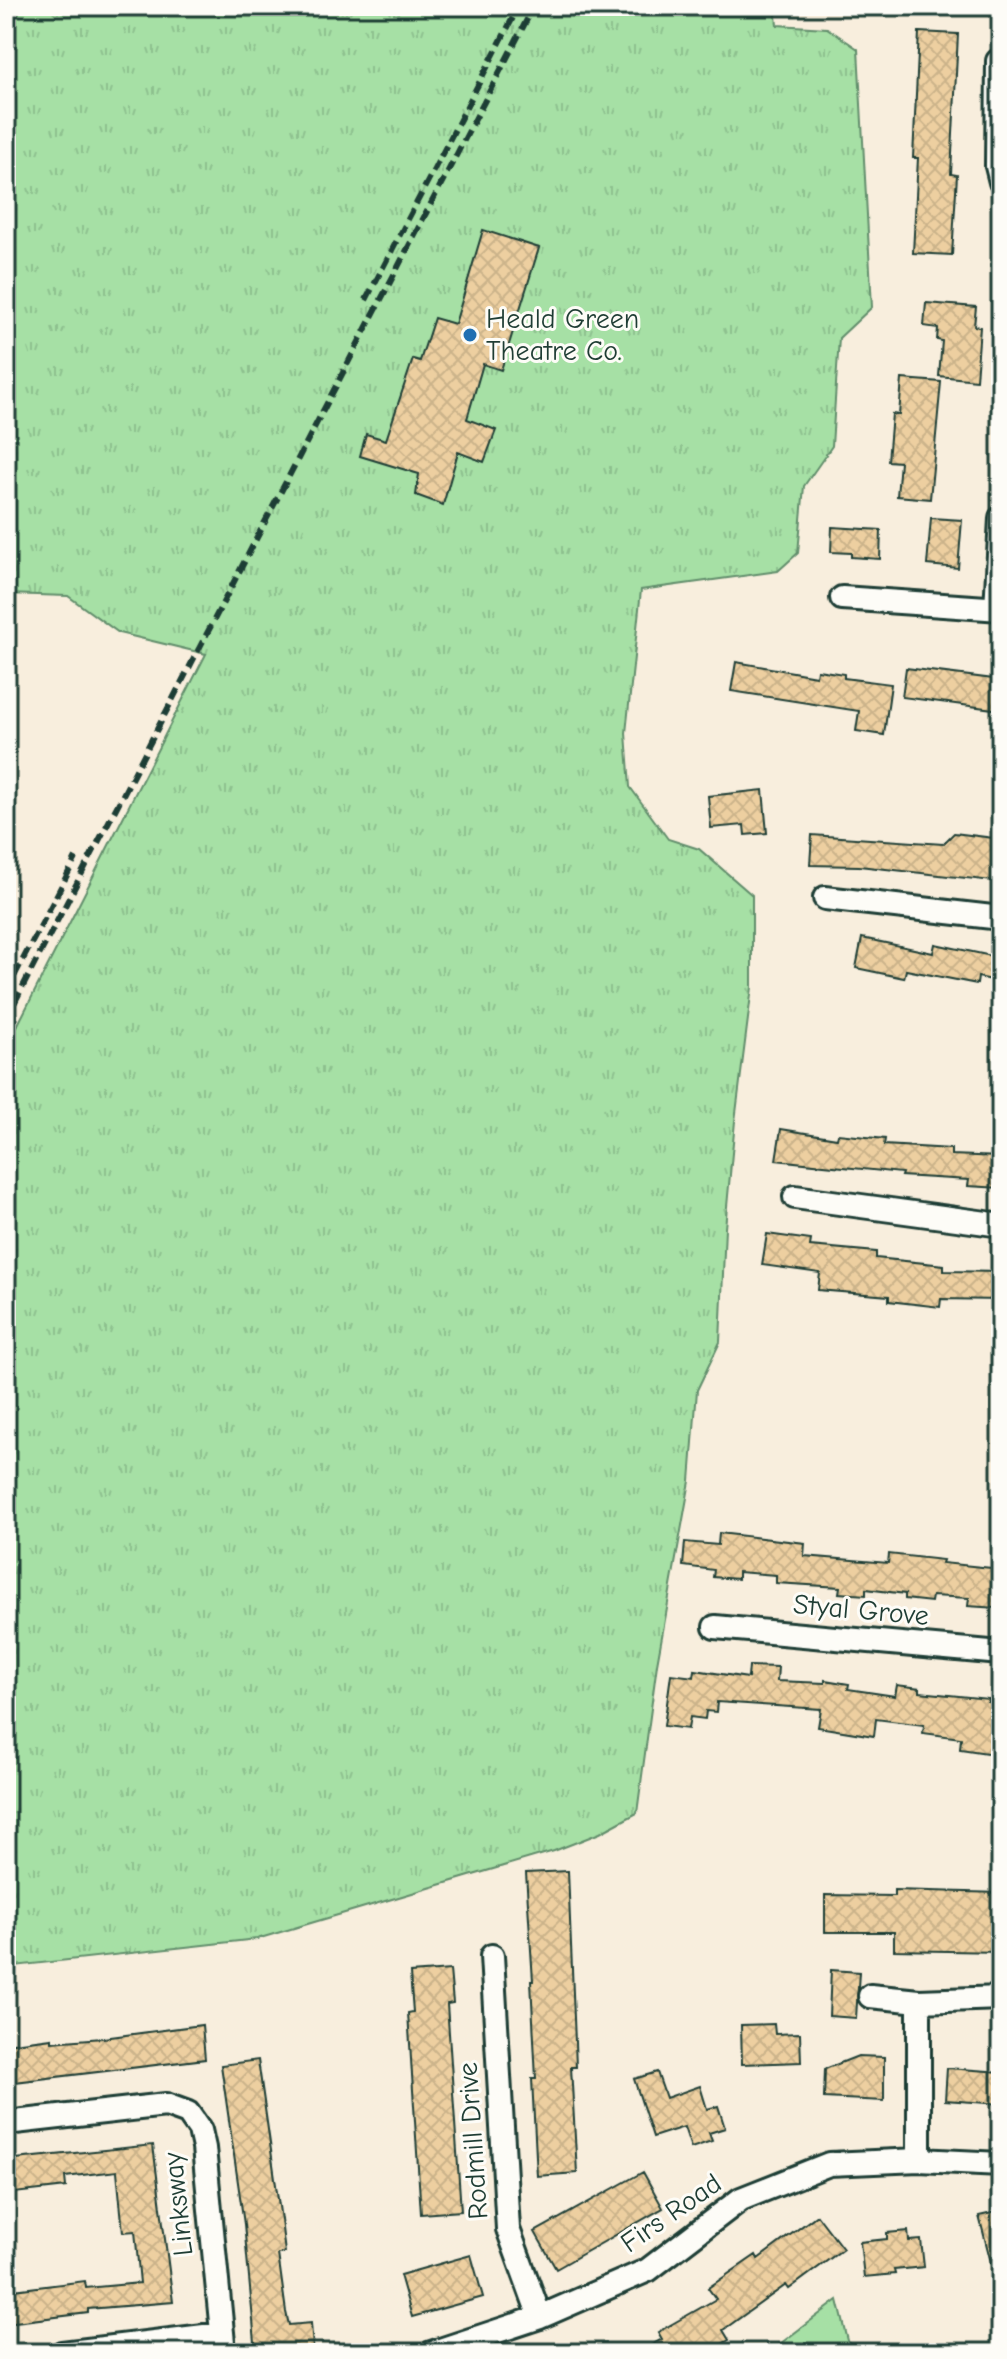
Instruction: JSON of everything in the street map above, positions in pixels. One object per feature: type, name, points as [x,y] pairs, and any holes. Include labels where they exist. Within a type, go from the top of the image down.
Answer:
[{"type":"street","points":[[998,61],[997,166],[1001,182]]},
{"type":"street","points":[[842,598],[998,609],[1001,518]]},
{"type":"street","points":[[825,898],[1001,918]]},
{"type":"street","points":[[795,1197],[1001,1225]]},
{"type":"street","name":"Styal Grove","points":[[715,1627],[1001,1653]]},
{"type":"street","name":"Rodmill Drive","points":[[492,1956],[508,2229],[540,2317]]},
{"type":"street","points":[[870,1996],[919,2001],[1001,1998]]},
{"type":"street","points":[[919,2001],[919,2160]]},
{"type":"street","name":"Linksway","points":[[6,2123],[166,2105],[188,2113],[200,2130],[223,2344],[62,2353]]},
{"type":"street","name":"Firs Road","points":[[431,2353],[540,2317],[648,2270],[741,2199],[829,2164],[919,2160],[1001,2164]]},
{"type":"green space","points":[[6,6],[775,6],[777,25],[827,28],[858,49],[872,307],[839,338],[832,446],[804,486],[798,553],[778,571],[641,590],[626,733],[630,787],[668,839],[699,849],[752,895],[752,987],[725,1228],[720,1342],[697,1390],[690,1481],[657,1664],[637,1813],[600,1833],[554,1851],[257,1939],[6,1967],[6,1048],[206,654],[119,633],[68,596],[6,594]]},
{"type":"green space","points":[[838,2300],[851,2353],[768,2353]]},
{"type":"building","points":[[919,32],[958,34],[951,174],[957,175],[952,255],[913,253],[918,158],[913,158]]},
{"type":"building","points":[[483,230],[539,248],[501,370],[483,364],[467,419],[496,430],[484,462],[458,452],[443,505],[416,495],[419,474],[360,456],[366,434],[386,440],[413,359],[420,361],[434,318],[455,324]]},
{"type":"building","points":[[926,303],[976,307],[974,326],[980,327],[976,380],[939,376],[942,341],[937,340],[938,328],[924,326]]},
{"type":"building","points":[[902,379],[941,382],[930,499],[897,496],[900,462],[888,461],[892,414],[899,415]]},
{"type":"building","points":[[931,518],[962,520],[958,568],[927,565]]},
{"type":"building","points":[[832,527],[881,530],[880,559],[831,552]]},
{"type":"building","points":[[736,662],[816,676],[817,670],[844,674],[844,678],[891,684],[884,735],[856,731],[859,711],[731,691]]},
{"type":"building","points":[[906,668],[1001,680],[1001,710],[902,697]]},
{"type":"building","points":[[763,790],[767,833],[745,835],[744,825],[711,828],[708,796]]},
{"type":"building","points":[[954,833],[1001,839],[1001,882],[859,866],[810,865],[812,835],[943,844]]},
{"type":"building","points":[[862,938],[933,953],[935,944],[1001,958],[1001,982],[978,977],[977,984],[906,970],[904,978],[856,968]]},
{"type":"building","points":[[781,1129],[837,1138],[838,1134],[885,1139],[884,1145],[951,1149],[951,1155],[1001,1157],[1001,1188],[968,1186],[969,1180],[901,1176],[902,1173],[776,1160]]},
{"type":"building","points":[[767,1234],[811,1240],[810,1246],[876,1252],[876,1258],[944,1265],[944,1271],[1001,1272],[1001,1300],[941,1299],[940,1307],[889,1301],[889,1296],[818,1290],[820,1273],[762,1265]]},
{"type":"building","points":[[719,1533],[805,1543],[804,1556],[888,1563],[889,1554],[1001,1569],[997,1608],[968,1606],[969,1598],[932,1596],[931,1602],[905,1599],[905,1594],[866,1589],[866,1595],[839,1593],[840,1587],[776,1583],[776,1575],[738,1572],[738,1579],[713,1577],[714,1570],[683,1566],[685,1542],[718,1545]]},
{"type":"building","points":[[749,1666],[778,1667],[777,1681],[825,1683],[825,1680],[849,1684],[848,1689],[895,1696],[897,1685],[920,1688],[920,1692],[989,1699],[988,1702],[1001,1704],[1001,1755],[960,1749],[961,1738],[923,1733],[924,1725],[876,1719],[874,1736],[818,1727],[821,1709],[717,1702],[716,1712],[706,1711],[705,1719],[690,1717],[688,1729],[664,1726],[671,1674],[694,1677],[695,1670],[748,1678]]},
{"type":"building","points":[[568,1871],[576,2067],[571,2067],[577,2173],[537,2176],[532,2079],[536,2079],[533,1981],[526,1873]]},
{"type":"building","points":[[894,1890],[1001,1893],[1001,1952],[894,1950],[894,1932],[825,1932],[825,1895],[894,1896]]},
{"type":"building","points":[[450,1970],[453,2003],[447,2004],[461,2211],[421,2214],[408,2013],[413,2012],[410,1973]]},
{"type":"building","points":[[831,1970],[859,1972],[856,2018],[829,2016]]},
{"type":"building","points":[[774,2024],[775,2034],[800,2033],[801,2062],[742,2064],[741,2025]]},
{"type":"building","points":[[202,2025],[205,2059],[6,2083],[6,2044],[52,2038],[52,2042],[103,2038]]},
{"type":"building","points":[[858,2056],[884,2057],[884,2101],[824,2098],[825,2069]]},
{"type":"building","points":[[258,2060],[285,2253],[278,2254],[286,2312],[289,2325],[311,2323],[313,2348],[256,2353],[244,2224],[221,2065]]},
{"type":"building","points":[[947,2068],[1001,2072],[1001,2104],[945,2100]]},
{"type":"building","points":[[657,2072],[666,2098],[700,2086],[707,2109],[718,2106],[725,2128],[709,2133],[712,2141],[691,2148],[684,2127],[653,2137],[634,2079]]},
{"type":"building","points":[[153,2145],[173,2302],[88,2309],[88,2313],[6,2323],[6,2291],[85,2281],[86,2288],[140,2283],[135,2231],[123,2232],[117,2171],[65,2177],[66,2187],[6,2194],[6,2160]]},
{"type":"building","points":[[643,2172],[663,2208],[556,2269],[535,2232]]},
{"type":"building","points":[[1001,2211],[1001,2273],[994,2274],[979,2216]]},
{"type":"building","points":[[817,2215],[843,2249],[789,2289],[786,2285],[723,2330],[729,2340],[706,2353],[637,2353],[662,2339],[658,2332],[716,2299],[708,2288],[756,2255],[758,2259]]},
{"type":"building","points":[[908,2231],[909,2241],[921,2240],[924,2267],[864,2277],[860,2242],[887,2239],[887,2233]]},
{"type":"building","points":[[471,2255],[483,2297],[412,2317],[400,2275]]},
{"type":"railway","points":[[366,300],[519,6]]},
{"type":"railway","points":[[6,1019],[534,6]]},
{"type":"railway","points":[[6,992],[76,858]]},
{"type":"place","name":"Heald Green Theatre Co.","points":[[470,335]]}]
